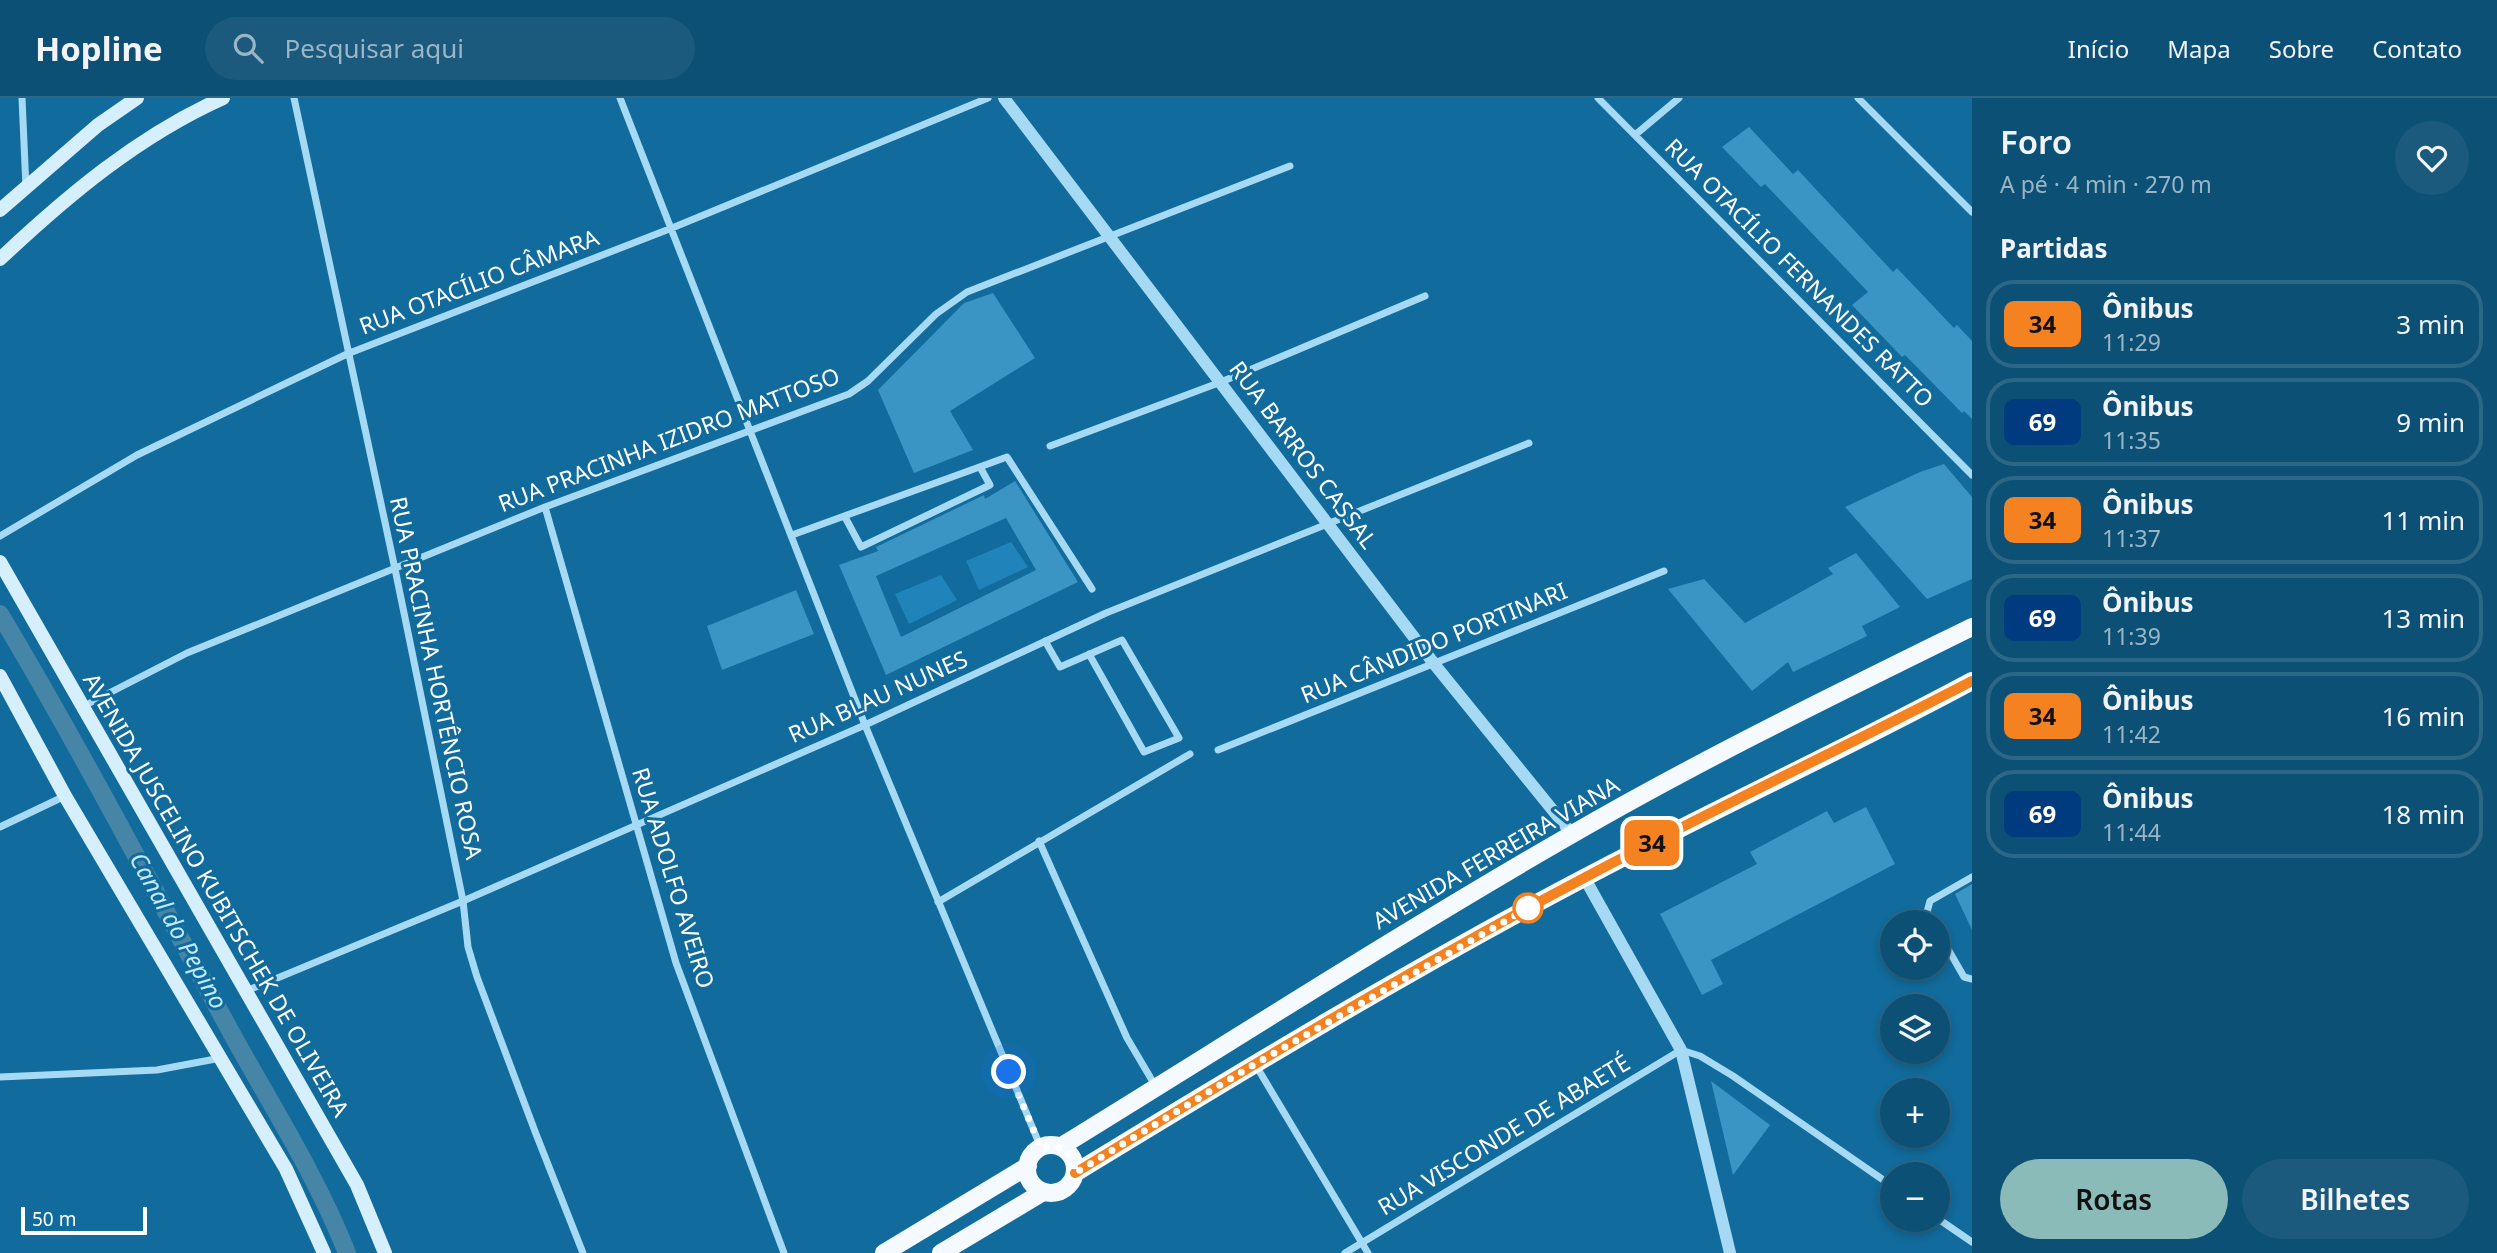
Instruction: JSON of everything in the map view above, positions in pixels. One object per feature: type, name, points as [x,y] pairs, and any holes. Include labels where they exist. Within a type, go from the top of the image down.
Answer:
[{"type":"main road","points":[[0,210],[98,125],[137,98]]},
{"type":"main road","points":[[0,259],[44,218],[134,146],[190,112],[223,98]]},
{"type":"main road","name":"AVENIDA JUSCELINO KUBITSCHEK DE OLIVEIRA","points":[[0,562],[357,1185],[385,1253]]},
{"type":"main road","name":"AVENIDA FERREIRA VIANA","points":[[1060,1147],[1572,834],[1793,715],[1972,627]]},
{"type":"main road","points":[[0,676],[65,796],[286,1169],[324,1253]]},
{"type":"main road","points":[[1075,1173],[1070,1155],[1054,1146],[1041,1148],[1031,1157],[1028,1166],[1029,1178],[1043,1192],[1063,1190],[1075,1173],[1255,1064],[1584,877],[1971,686]]},
{"type":"main road","points":[[884,1253],[1028,1166]]},
{"type":"main road","points":[[951,1250],[1043,1192]]},
{"type":"street","points":[[22,98],[26,188]]},
{"type":"street","name":"RUA PRACINHA HORTÊNCIO ROSA","points":[[294,98],[395,569],[463,901],[468,947],[536,1134],[583,1253]]},
{"type":"street","points":[[620,98],[865,725],[1041,1148]]},
{"type":"street","name":"RUA OTACÍLIO CÂMARA","points":[[0,536],[137,455],[347,354],[672,228],[988,98]]},
{"type":"street","name":"RUA BARROS CASSAL","points":[[1004,98],[1435,664],[1572,834]]},
{"type":"street","name":"RUA OTACÍLIO FERNANDES RATTO","points":[[1598,98],[1972,475]]},
{"type":"street","points":[[1635,135],[1679,98]]},
{"type":"street","points":[[1858,98],[1972,212]]},
{"type":"street","name":"RUA PRACINHA IZIDRO MATTOSO","points":[[81,707],[187,653],[545,507],[849,394],[868,382],[936,314],[967,292],[1290,166]]},
{"type":"street","points":[[1050,446],[1222,382],[1425,296]]},
{"type":"street","name":"RUA BLAU NUNES","points":[[246,991],[463,901],[865,725],[1106,613],[1528,443]]},
{"type":"street","points":[[792,535],[1007,457],[1092,589]]},
{"type":"street","points":[[845,517],[861,547],[990,485],[980,467]]},
{"type":"street","name":"RUA ADOLFO AVEIRO","points":[[545,507],[676,963],[784,1253]]},
{"type":"street","name":"RUA CÂNDIDO PORTINARI","points":[[1218,750],[1664,572]]},
{"type":"street","points":[[1045,641],[1059,667],[1089,654],[1122,640],[1179,737],[1144,752],[1089,654]]},
{"type":"street","points":[[938,902],[1190,754]]},
{"type":"street","points":[[0,827],[65,796]]},
{"type":"street","points":[[1039,841],[1127,1038],[1156,1088]]},
{"type":"street","points":[[1584,877],[1681,1050],[1730,1253]]},
{"type":"street","points":[[1928,910],[1930,901],[1972,877]]},
{"type":"street","points":[[1950,952],[1964,976],[1972,979]]},
{"type":"street","points":[[1681,1050],[1700,1056],[1734,1076],[1880,1178]]},
{"type":"street","name":"RUA VISCONDE DE ABAETÉ","points":[[1345,1253],[1681,1050]]},
{"type":"street","points":[[0,1077],[157,1070],[221,1058]]},
{"type":"street","points":[[1255,1064],[1368,1253]]},
{"type":"street","points":[[1950,1227],[1972,1242]]},
{"type":"shaded area","points":[[1011,542],[1028,567],[979,590],[966,561]]},
{"type":"shaded area","points":[[941,575],[957,600],[909,624],[895,594]]},
{"type":"building","points":[[1749,127],[1793,174],[1798,170],[1893,272],[1897,268],[1954,328],[1957,325],[1972,341],[1972,419],[1964,411],[1962,413],[1905,355],[1902,357],[1852,305],[1868,292],[1765,184],[1761,187],[1722,147]]},
{"type":"building","points":[[993,293],[1035,358],[950,411],[973,450],[914,473],[878,390],[964,303]]},
{"type":"building","points":[[1944,464],[1972,497],[1972,579],[1927,599],[1845,507],[1920,472]]},
{"type":"building","points":[[1015,481],[1078,582],[886,675],[839,565],[878,551],[876,547],[984,495],[985,499]],"holes":[[[1006,518],[1036,570],[901,637],[876,576]]]},
{"type":"building","points":[[1856,553],[1900,607],[1862,626],[1867,636],[1793,672],[1788,662],[1752,691],[1668,589],[1704,579],[1745,623],[1833,574],[1828,568]]},
{"type":"building","points":[[796,590],[814,634],[722,670],[707,626]]},
{"type":"building","points":[[1866,807],[1895,864],[1711,960],[1723,984],[1702,995],[1660,914],[1757,864],[1750,852],[1827,811],[1834,823]]},
{"type":"building","points":[[1972,884],[1972,930],[1955,894]]},
{"type":"building","points":[[1711,1081],[1770,1125],[1733,1175]]},
{"type":"waterway","name":"Canal do Pepino","points":[[0,614],[87,766],[305,1165],[347,1253]]},
{"type":"bus line","name":"34","points":[[1075,1173],[1255,1064],[1584,877],[1972,681]]},
{"type":"route","points":[[1009,1072],[1041,1148],[1054,1146],[1066,1150],[1073,1161],[1075,1173],[1255,1064],[1539,902],[1528,908]]}]
